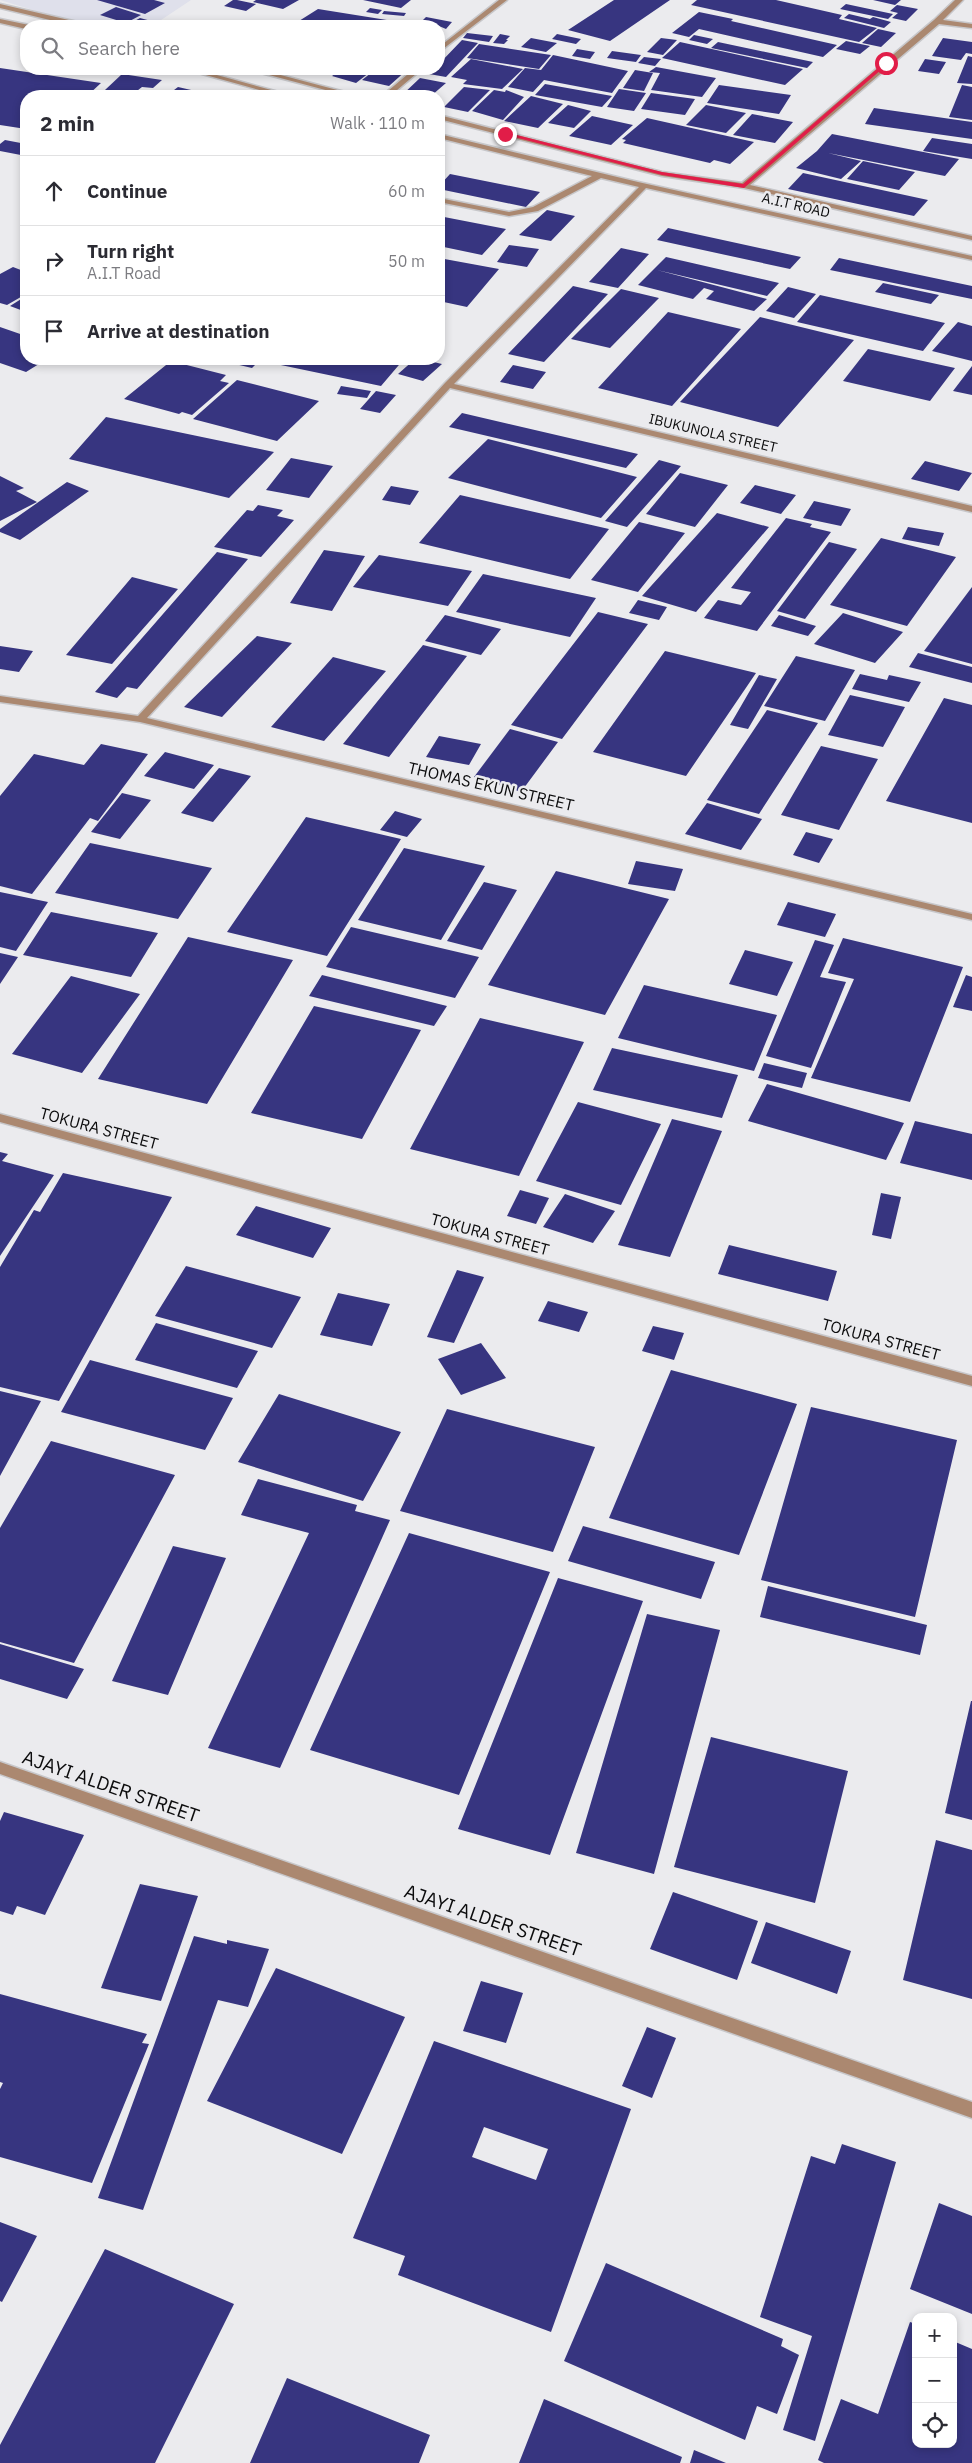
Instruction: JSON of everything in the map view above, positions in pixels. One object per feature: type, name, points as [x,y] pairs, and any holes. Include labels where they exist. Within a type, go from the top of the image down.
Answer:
[{"type":"street","points":[[3,6],[21,0]]},
{"type":"street","points":[[445,45],[503,0]]},
{"type":"street","points":[[744,186],[937,22],[960,0]]},
{"type":"street","points":[[3,6],[59,20]]},
{"type":"street","points":[[0,21],[20,26]]},
{"type":"street","points":[[937,22],[972,26]]},
{"type":"street","points":[[210,75],[267,90]]},
{"type":"street","points":[[274,75],[332,90]]},
{"type":"street","points":[[393,90],[411,75]]},
{"type":"street","name":"A.I.T ROAD","points":[[445,119],[662,174],[744,186],[972,238]]},
{"type":"street","points":[[487,147],[505,134]]},
{"type":"street","name":"A.I.T ROAD","points":[[445,138],[643,187],[766,211],[972,258]]},
{"type":"street","points":[[445,201],[509,214],[535,209],[598,176]]},
{"type":"street","points":[[140,719],[448,385],[643,187]]},
{"type":"street","name":"IBUKUNOLA STREET","points":[[448,385],[972,509]]},
{"type":"street","name":"THOMAS EKUN STREET","points":[[0,699],[140,719],[972,917]]},
{"type":"street","name":"TOKURA STREET","points":[[0,1118],[972,1381]]},
{"type":"street","name":"AJAYI ALDER STREET","points":[[0,1768],[972,2110]]},
{"type":"shaded area","points":[[0,0],[191,0],[161,20],[65,20]]},
{"type":"building","points":[[97,0],[154,0],[165,3],[145,14]]},
{"type":"building","points":[[233,0],[256,4],[246,11],[224,6]]},
{"type":"building","points":[[256,0],[299,0],[283,9],[253,2]]},
{"type":"building","points":[[363,0],[411,0],[401,8]]},
{"type":"building","points":[[614,0],[670,0],[610,41],[568,30]]},
{"type":"building","points":[[697,0],[776,0],[842,15],[839,19],[877,28],[859,42],[691,5]]},
{"type":"building","points":[[873,0],[901,0],[895,5]]},
{"type":"building","points":[[846,4],[893,14],[888,19],[840,9]]},
{"type":"building","points":[[897,5],[918,9],[906,21],[892,18],[898,13],[890,11]]},
{"type":"building","points":[[116,7],[141,15],[132,20],[116,20],[100,15]]},
{"type":"building","points":[[370,8],[382,10],[378,14],[366,12]]},
{"type":"building","points":[[318,9],[387,20],[301,20]]},
{"type":"building","points":[[384,11],[406,13],[404,16],[382,14]]},
{"type":"building","points":[[699,12],[837,45],[823,57],[699,29],[689,37],[672,33]]},
{"type":"building","points":[[849,14],[870,19],[873,17],[891,22],[884,28],[844,18]]},
{"type":"building","points":[[426,17],[442,20],[423,20]]},
{"type":"building","points":[[445,21],[452,22],[446,29]]},
{"type":"building","points":[[878,29],[896,33],[881,47],[862,43]]},
{"type":"building","points":[[467,33],[493,36],[489,42],[463,38]]},
{"type":"building","points":[[500,34],[510,36],[504,44],[493,43]]},
{"type":"building","points":[[557,34],[581,39],[576,44],[552,39]]},
{"type":"building","points":[[694,35],[713,39],[707,44],[689,40]]},
{"type":"building","points":[[531,38],[557,43],[546,52],[521,47]]},
{"type":"building","points":[[661,38],[677,40],[663,55],[647,52]]},
{"type":"building","points":[[943,38],[972,42],[972,54],[966,53],[961,60],[932,56]]},
{"type":"building","points":[[462,40],[478,43],[446,77],[435,75],[445,75],[445,58]]},
{"type":"building","points":[[846,41],[870,46],[860,54],[836,49]]},
{"type":"building","points":[[680,42],[803,69],[785,85],[662,58]]},
{"type":"building","points":[[718,42],[813,62],[807,68],[711,48]]},
{"type":"building","points":[[479,44],[551,55],[539,69],[467,58]]},
{"type":"building","points":[[577,49],[595,52],[590,59],[572,56]]},
{"type":"building","points":[[612,51],[641,55],[636,62],[607,58]]},
{"type":"building","points":[[553,55],[628,71],[612,93],[544,80],[533,92],[508,87],[525,68],[541,70]]},
{"type":"building","points":[[968,56],[972,57],[972,84],[957,83]]},
{"type":"building","points":[[644,57],[661,59],[655,66],[638,63]]},
{"type":"building","points":[[471,59],[523,69],[502,89],[463,84],[467,80],[451,77]]},
{"type":"building","points":[[925,59],[946,62],[939,74],[918,71]]},
{"type":"building","points":[[656,67],[716,78],[702,97],[651,90],[660,73],[649,72]]},
{"type":"building","points":[[0,68],[20,71],[20,75],[47,75],[101,83],[93,90],[20,90],[20,128],[0,125]]},
{"type":"building","points":[[635,70],[653,73],[644,91],[623,88]]},
{"type":"building","points":[[121,75],[162,80],[153,88],[105,90]]},
{"type":"building","points":[[333,75],[366,75],[356,83],[332,76]]},
{"type":"building","points":[[368,75],[401,75],[389,86],[362,80]]},
{"type":"building","points":[[420,78],[446,83],[438,90],[407,90]]},
{"type":"building","points":[[545,84],[612,96],[602,107],[535,95]]},
{"type":"building","points":[[719,85],[791,95],[779,114],[707,103]]},
{"type":"building","points":[[962,85],[972,87],[972,120],[949,117]]},
{"type":"building","points":[[178,87],[191,90],[174,90]]},
{"type":"building","points":[[464,87],[490,90],[468,112],[445,106]]},
{"type":"building","points":[[619,89],[646,93],[634,111],[607,107]]},
{"type":"building","points":[[494,90],[505,92],[506,90],[524,97],[503,120],[472,111]]},
{"type":"building","points":[[651,93],[695,99],[685,115],[641,109]]},
{"type":"building","points":[[531,96],[563,104],[538,128],[504,121]]},
{"type":"building","points":[[568,105],[591,111],[574,128],[548,123]]},
{"type":"building","points":[[706,105],[746,113],[726,133],[686,125]]},
{"type":"building","points":[[874,108],[972,122],[972,139],[865,124]]},
{"type":"building","points":[[752,114],[793,122],[775,143],[733,135]]},
{"type":"building","points":[[592,116],[633,125],[611,145],[569,136]]},
{"type":"building","points":[[647,118],[754,142],[730,164],[714,160],[710,163],[623,143],[626,140],[622,139]]},
{"type":"building","points":[[832,134],[959,159],[945,176],[828,153],[861,161],[841,179],[796,168],[817,151]]},
{"type":"building","points":[[932,138],[972,144],[972,159],[923,151]]},
{"type":"building","points":[[5,140],[20,143],[20,155],[0,151],[0,144]]},
{"type":"building","points":[[863,161],[915,172],[899,190],[847,179]]},
{"type":"building","points":[[803,173],[928,200],[914,216],[788,189]]},
{"type":"building","points":[[450,174],[540,192],[526,207],[445,190],[445,179]]},
{"type":"building","points":[[547,210],[575,216],[551,241],[519,235]]},
{"type":"building","points":[[445,217],[506,229],[482,255],[445,247]]},
{"type":"building","points":[[668,228],[801,257],[790,269],[657,240]]},
{"type":"building","points":[[509,245],[539,249],[527,267],[497,262]]},
{"type":"building","points":[[621,248],[649,254],[618,288],[589,282]]},
{"type":"building","points":[[666,257],[779,283],[767,296],[657,270],[767,299],[754,311],[706,299],[714,291],[704,288],[693,299],[638,285]]},
{"type":"building","points":[[839,258],[972,286],[972,299],[830,270]]},
{"type":"building","points":[[445,259],[499,269],[467,307],[445,302]]},
{"type":"building","points":[[13,267],[20,270],[20,297],[7,305],[0,303],[0,274]]},
{"type":"building","points":[[883,283],[939,295],[931,304],[875,292]]},
{"type":"building","points":[[573,286],[608,294],[544,362],[508,354]]},
{"type":"building","points":[[788,287],[816,294],[794,318],[766,311]]},
{"type":"building","points":[[621,289],[659,298],[610,348],[571,339]]},
{"type":"building","points":[[820,295],[945,323],[923,351],[797,322]]},
{"type":"building","points":[[20,300],[20,310],[10,306]]},
{"type":"building","points":[[668,312],[741,329],[672,406],[598,388]]},
{"type":"building","points":[[760,317],[854,340],[778,427],[680,402]]},
{"type":"building","points":[[958,322],[972,326],[972,361],[932,351]]},
{"type":"building","points":[[0,327],[20,334],[20,365],[37,365],[26,372],[0,363]]},
{"type":"building","points":[[868,349],[955,368],[930,401],[843,381]]},
{"type":"building","points":[[166,365],[187,365],[226,375],[220,381],[229,383],[192,415],[182,412],[179,414],[124,399]]},
{"type":"building","points":[[239,365],[255,365],[252,368]]},
{"type":"building","points":[[281,365],[399,365],[381,386]]},
{"type":"building","points":[[408,365],[441,365],[423,381],[398,374]]},
{"type":"building","points":[[513,365],[546,372],[533,389],[500,382]]},
{"type":"building","points":[[972,366],[972,395],[953,391]]},
{"type":"building","points":[[237,380],[319,401],[277,441],[193,419]]},
{"type":"building","points":[[341,386],[371,391],[367,398],[337,394]]},
{"type":"building","points":[[376,391],[396,395],[380,413],[360,409]]},
{"type":"building","points":[[462,413],[638,454],[626,468],[449,427]]},
{"type":"building","points":[[106,417],[274,452],[229,498],[69,459]]},
{"type":"building","points":[[488,439],[637,477],[601,518],[448,478]]},
{"type":"building","points":[[291,458],[333,466],[309,498],[266,490]]},
{"type":"building","points":[[659,460],[681,466],[627,527],[605,521]]},
{"type":"building","points":[[925,461],[972,473],[959,491],[911,479]]},
{"type":"building","points":[[680,473],[728,485],[695,527],[646,514]]},
{"type":"building","points":[[0,476],[24,488],[16,491],[37,502],[0,521]]},
{"type":"building","points":[[67,482],[89,491],[20,540],[0,532],[0,529]]},
{"type":"building","points":[[755,485],[796,495],[781,514],[740,503]]},
{"type":"building","points":[[391,486],[419,491],[410,505],[382,500]]},
{"type":"building","points":[[460,495],[609,529],[570,579],[419,543]]},
{"type":"building","points":[[814,501],[851,509],[841,526],[803,518]]},
{"type":"building","points":[[258,505],[283,510],[277,516],[294,520],[261,557],[214,547],[247,510],[253,511]]},
{"type":"building","points":[[717,513],[769,527],[696,612],[642,596]]},
{"type":"building","points":[[786,518],[812,524],[810,527],[831,532],[757,631],[704,618],[718,600],[741,605],[751,592],[731,588]]},
{"type":"building","points":[[639,522],[685,533],[638,592],[591,580]]},
{"type":"building","points":[[908,527],[944,533],[939,546],[902,539]]},
{"type":"building","points":[[881,538],[956,557],[907,626],[830,605]]},
{"type":"building","points":[[829,542],[857,549],[805,619],[777,611]]},
{"type":"building","points":[[324,550],[365,556],[332,611],[290,603]]},
{"type":"building","points":[[217,552],[248,559],[137,689],[127,687],[117,698],[95,692]]},
{"type":"building","points":[[379,555],[472,571],[448,606],[353,587]]},
{"type":"building","points":[[483,574],[596,598],[570,637],[456,612]]},
{"type":"building","points":[[132,577],[178,589],[112,664],[66,655]]},
{"type":"building","points":[[972,587],[972,664],[924,651]]},
{"type":"building","points":[[638,600],[667,607],[659,620],[629,613]]},
{"type":"building","points":[[598,612],[648,624],[562,739],[511,725]]},
{"type":"building","points":[[843,613],[903,632],[875,663],[814,644]]},
{"type":"building","points":[[445,615],[501,629],[481,655],[425,641]]},
{"type":"building","points":[[779,615],[816,626],[808,636],[771,626]]},
{"type":"building","points":[[257,636],[292,643],[222,717],[184,707]]},
{"type":"building","points":[[423,645],[467,656],[389,757],[343,744]]},
{"type":"building","points":[[0,646],[33,651],[19,672],[0,669]]},
{"type":"building","points":[[665,651],[756,673],[686,776],[593,752]]},
{"type":"building","points":[[918,653],[972,667],[972,683],[909,667]]},
{"type":"building","points":[[796,656],[855,670],[825,721],[764,706]]},
{"type":"building","points":[[333,657],[386,671],[324,741],[271,727]]},
{"type":"building","points":[[860,674],[887,680],[889,675],[921,682],[909,702],[852,689]]},
{"type":"building","points":[[759,675],[777,679],[748,729],[730,725]]},
{"type":"building","points":[[850,695],[905,707],[883,747],[828,735]]},
{"type":"building","points":[[944,698],[972,705],[972,823],[886,801]]},
{"type":"building","points":[[767,710],[818,723],[759,814],[707,800]]},
{"type":"building","points":[[510,729],[558,742],[521,792],[474,777]]},
{"type":"building","points":[[439,736],[481,744],[469,765],[426,757]]},
{"type":"building","points":[[101,744],[148,754],[98,821],[90,818],[32,894],[0,886],[0,796],[34,754],[84,765]]},
{"type":"building","points":[[821,746],[878,759],[839,830],[781,815]]},
{"type":"building","points":[[165,752],[214,765],[194,789],[144,776]]},
{"type":"building","points":[[219,768],[251,776],[213,822],[181,813]]},
{"type":"building","points":[[122,793],[151,800],[120,839],[91,832]]},
{"type":"building","points":[[707,803],[762,819],[741,850],[685,834]]},
{"type":"building","points":[[395,811],[422,819],[407,837],[380,830]]},
{"type":"building","points":[[306,817],[401,839],[327,956],[227,932]]},
{"type":"building","points":[[806,832],[833,839],[819,863],[793,855]]},
{"type":"building","points":[[90,843],[212,868],[178,919],[55,893]]},
{"type":"building","points":[[404,848],[485,866],[441,940],[358,920]]},
{"type":"building","points":[[636,861],[683,869],[675,891],[628,884]]},
{"type":"building","points":[[556,871],[669,899],[605,1015],[488,985]]},
{"type":"building","points":[[484,882],[517,890],[482,950],[447,941]]},
{"type":"building","points":[[0,892],[48,902],[16,951],[0,947]]},
{"type":"building","points":[[788,902],[836,914],[825,937],[777,925]]},
{"type":"building","points":[[51,912],[158,933],[131,977],[23,955]]},
{"type":"building","points":[[351,927],[479,957],[455,998],[326,967]]},
{"type":"building","points":[[188,937],[293,960],[207,1104],[98,1079]]},
{"type":"building","points":[[843,938],[963,967],[910,1102],[811,1078],[854,979],[828,973]]},
{"type":"building","points":[[815,940],[834,945],[820,977],[846,982],[811,1068],[766,1056]]},
{"type":"building","points":[[745,950],[793,962],[777,996],[729,984]]},
{"type":"building","points":[[0,953],[18,957],[0,984]]},
{"type":"building","points":[[322,975],[447,1006],[434,1026],[309,996]]},
{"type":"building","points":[[966,975],[972,977],[972,1011],[953,1007]]},
{"type":"building","points":[[71,976],[140,994],[82,1073],[12,1054]]},
{"type":"building","points":[[644,985],[777,1015],[754,1071],[618,1038]]},
{"type":"building","points":[[314,1006],[421,1030],[362,1139],[251,1113]]},
{"type":"building","points":[[480,1018],[584,1042],[519,1176],[410,1149]]},
{"type":"building","points":[[612,1048],[738,1075],[722,1118],[593,1090]]},
{"type":"building","points":[[764,1063],[807,1073],[802,1088],[758,1078]]},
{"type":"building","points":[[767,1084],[904,1123],[886,1160],[748,1121]]},
{"type":"building","points":[[578,1102],[661,1124],[621,1205],[536,1181]]},
{"type":"building","points":[[672,1119],[722,1131],[670,1257],[618,1245]]},
{"type":"building","points":[[915,1121],[972,1134],[972,1180],[900,1163]]},
{"type":"building","points":[[0,1152],[8,1154],[2,1161],[54,1175],[0,1256]]},
{"type":"building","points":[[63,1173],[172,1197],[59,1401],[0,1387],[0,1267],[34,1210],[40,1212]]},
{"type":"building","points":[[520,1190],[549,1198],[536,1224],[507,1216]]},
{"type":"building","points":[[881,1193],[901,1197],[891,1239],[872,1235]]},
{"type":"building","points":[[565,1194],[615,1211],[593,1243],[543,1227]]},
{"type":"building","points":[[256,1206],[331,1228],[313,1258],[236,1235]]},
{"type":"building","points":[[729,1245],[837,1271],[828,1301],[718,1274]]},
{"type":"building","points":[[186,1266],[301,1297],[272,1348],[155,1316]]},
{"type":"building","points":[[457,1270],[484,1277],[454,1343],[427,1337]]},
{"type":"building","points":[[338,1293],[390,1304],[372,1346],[320,1335]]},
{"type":"building","points":[[548,1301],[588,1312],[579,1332],[538,1321]]},
{"type":"building","points":[[156,1323],[258,1351],[237,1388],[135,1360]]},
{"type":"building","points":[[653,1326],[684,1333],[674,1360],[642,1351]]},
{"type":"building","points":[[481,1343],[506,1378],[461,1395],[438,1359]]},
{"type":"building","points":[[90,1360],[233,1398],[205,1450],[61,1412]]},
{"type":"building","points":[[671,1370],[797,1404],[739,1555],[609,1518]]},
{"type":"building","points":[[0,1391],[41,1401],[0,1476]]},
{"type":"building","points":[[279,1394],[401,1432],[363,1501],[238,1462]]},
{"type":"building","points":[[811,1407],[957,1440],[915,1617],[761,1580]]},
{"type":"building","points":[[447,1409],[595,1447],[553,1552],[400,1511]]},
{"type":"building","points":[[51,1441],[175,1475],[74,1663],[0,1642],[0,1528]]},
{"type":"building","points":[[258,1479],[357,1505],[355,1511],[390,1520],[280,1768],[208,1748],[309,1533],[241,1515]]},
{"type":"building","points":[[583,1526],[715,1562],[701,1599],[568,1561]]},
{"type":"building","points":[[409,1533],[550,1572],[459,1795],[310,1750]]},
{"type":"building","points":[[173,1546],[226,1558],[168,1695],[112,1681]]},
{"type":"building","points":[[558,1578],[643,1601],[550,1855],[458,1829]]},
{"type":"building","points":[[768,1586],[927,1625],[920,1655],[760,1617]]},
{"type":"building","points":[[647,1614],[720,1630],[654,1874],[576,1853]]},
{"type":"building","points":[[0,1644],[84,1669],[67,1699],[0,1679]]},
{"type":"building","points":[[972,1701],[972,1820],[945,1813]]},
{"type":"building","points":[[711,1737],[848,1771],[815,1903],[674,1867]]},
{"type":"building","points":[[4,1812],[84,1835],[45,1915],[17,1906],[13,1915],[0,1911],[0,1821]]},
{"type":"building","points":[[936,1840],[972,1850],[972,1999],[903,1980]]},
{"type":"building","points":[[140,1884],[198,1896],[161,2001],[101,1988]]},
{"type":"building","points":[[673,1892],[758,1921],[737,1980],[650,1949]]},
{"type":"building","points":[[766,1922],[851,1951],[837,1994],[751,1963]]},
{"type":"building","points":[[194,1936],[227,1944],[227,1940],[269,1949],[248,2007],[218,2000],[143,2210],[98,2198]]},
{"type":"building","points":[[276,1968],[405,2017],[342,2154],[207,2101]]},
{"type":"building","points":[[481,1981],[523,1993],[506,2043],[463,2031]]},
{"type":"building","points":[[0,1994],[147,2034],[142,2043],[149,2044],[92,2183],[0,2157],[0,2089],[3,2083],[0,2082]]},
{"type":"building","points":[[647,2027],[676,2038],[652,2098],[622,2086]]},
{"type":"building","points":[[434,2041],[631,2109],[551,2332],[398,2275],[405,2256],[353,2238]],"holes":[[[484,2127],[548,2149],[536,2180],[472,2157]]]},
{"type":"building","points":[[842,2144],[896,2162],[815,2441],[783,2430],[812,2336],[760,2317],[811,2156],[835,2164]]},
{"type":"building","points":[[939,2203],[972,2216],[972,2314],[910,2289]]},
{"type":"building","points":[[0,2222],[37,2236],[2,2302],[0,2301]]},
{"type":"building","points":[[105,2249],[234,2304],[155,2463],[0,2463],[0,2445]]},
{"type":"building","points":[[606,2263],[783,2339],[781,2346],[799,2355],[777,2414],[757,2406],[745,2440],[564,2361]]},
{"type":"building","points":[[910,2322],[912,2323],[912,2448],[957,2448],[957,2343],[972,2349],[972,2463],[824,2463],[818,2460],[841,2399],[878,2414]]},
{"type":"building","points":[[287,2378],[430,2435],[419,2463],[250,2463]]},
{"type":"building","points":[[544,2399],[682,2457],[680,2463],[519,2463]]},
{"type":"building","points":[[694,2450],[726,2463],[690,2463]]},
{"type":"route","points":[[505,134],[662,174],[744,186],[886,63]]}]
